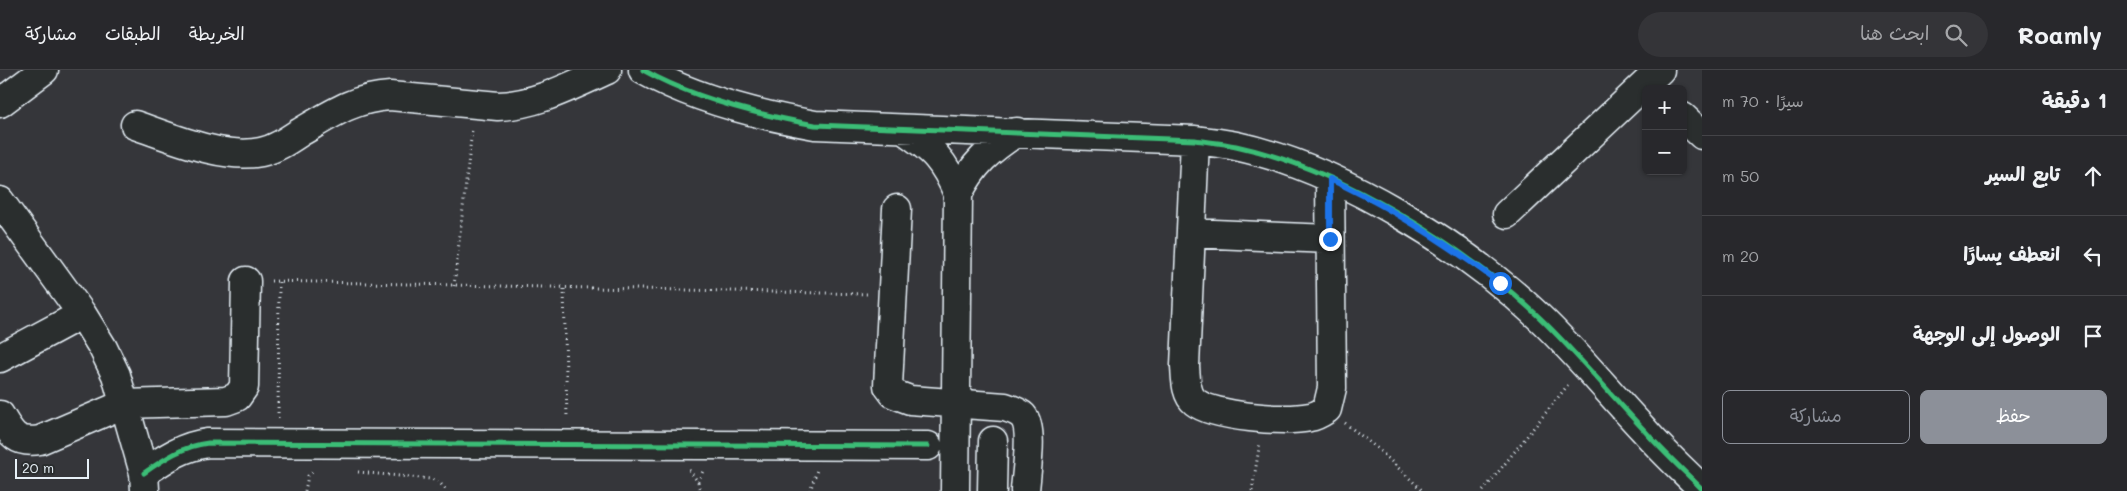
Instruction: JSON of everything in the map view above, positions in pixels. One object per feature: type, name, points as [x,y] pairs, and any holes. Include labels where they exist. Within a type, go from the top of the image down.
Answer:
[{"type":"street","points":[[0,103],[44,70]]},
{"type":"street","points":[[135,126],[201,148],[247,153],[261,152],[280,145],[357,101],[373,97],[390,96],[514,106],[530,102],[607,70]]},
{"type":"street","points":[[643,70],[714,99],[779,119],[815,125],[1195,140],[1236,146],[1280,159],[1369,197],[1407,219],[1500,283],[1539,317],[1645,432],[1702,489]]},
{"type":"street","points":[[1507,214],[1653,81]]},
{"type":"street","points":[[1687,121],[1702,135]]},
{"type":"street","points":[[904,130],[927,146],[938,157],[949,172],[958,194],[956,491]]},
{"type":"street","points":[[958,194],[967,175],[979,160],[996,145],[1017,132]]},
{"type":"street","points":[[1195,140],[1185,366],[1189,395],[1195,402],[1213,412],[1264,418],[1308,418],[1319,415],[1327,409],[1332,388],[1330,179]]},
{"type":"street","points":[[0,201],[82,314],[104,348],[116,375],[144,482]]},
{"type":"street","points":[[896,209],[888,386],[894,394],[910,400],[1005,407],[1023,416],[1029,435],[1025,491]]},
{"type":"street","points":[[1191,233],[1330,239]]},
{"type":"street","points":[[0,415],[13,436],[20,440],[31,442],[40,440],[124,404],[226,401],[237,397],[244,387],[246,281]]},
{"type":"street","points":[[0,358],[82,314]]},
{"type":"street","points":[[992,491],[993,441]]},
{"type":"street","points":[[144,482],[171,455],[193,445],[278,443],[928,446]]},
{"type":"path","points":[[454,286],[474,104]]},
{"type":"path","points":[[246,281],[564,289],[893,294]]},
{"type":"path","points":[[278,443],[279,282]]},
{"type":"path","points":[[564,289],[567,444]]},
{"type":"path","points":[[1483,491],[1584,365]]},
{"type":"path","points":[[1327,409],[1378,449],[1424,491]]},
{"type":"path","points":[[1252,491],[1264,418]]},
{"type":"path","points":[[305,491],[308,476],[315,470],[320,470]]},
{"type":"path","points":[[354,472],[431,479],[439,482],[447,491]]},
{"type":"cycle path","points":[[643,70],[662,80],[705,97],[749,111],[815,125],[1195,140],[1236,146],[1275,157],[1316,172],[1398,213],[1437,237],[1508,290],[1553,330],[1658,445],[1702,489]]},
{"type":"cycle path","points":[[144,473],[182,450],[208,443],[928,446]]},
{"type":"route","points":[[1330,239],[1330,179],[1369,197],[1407,219],[1462,255],[1500,283]]}]
